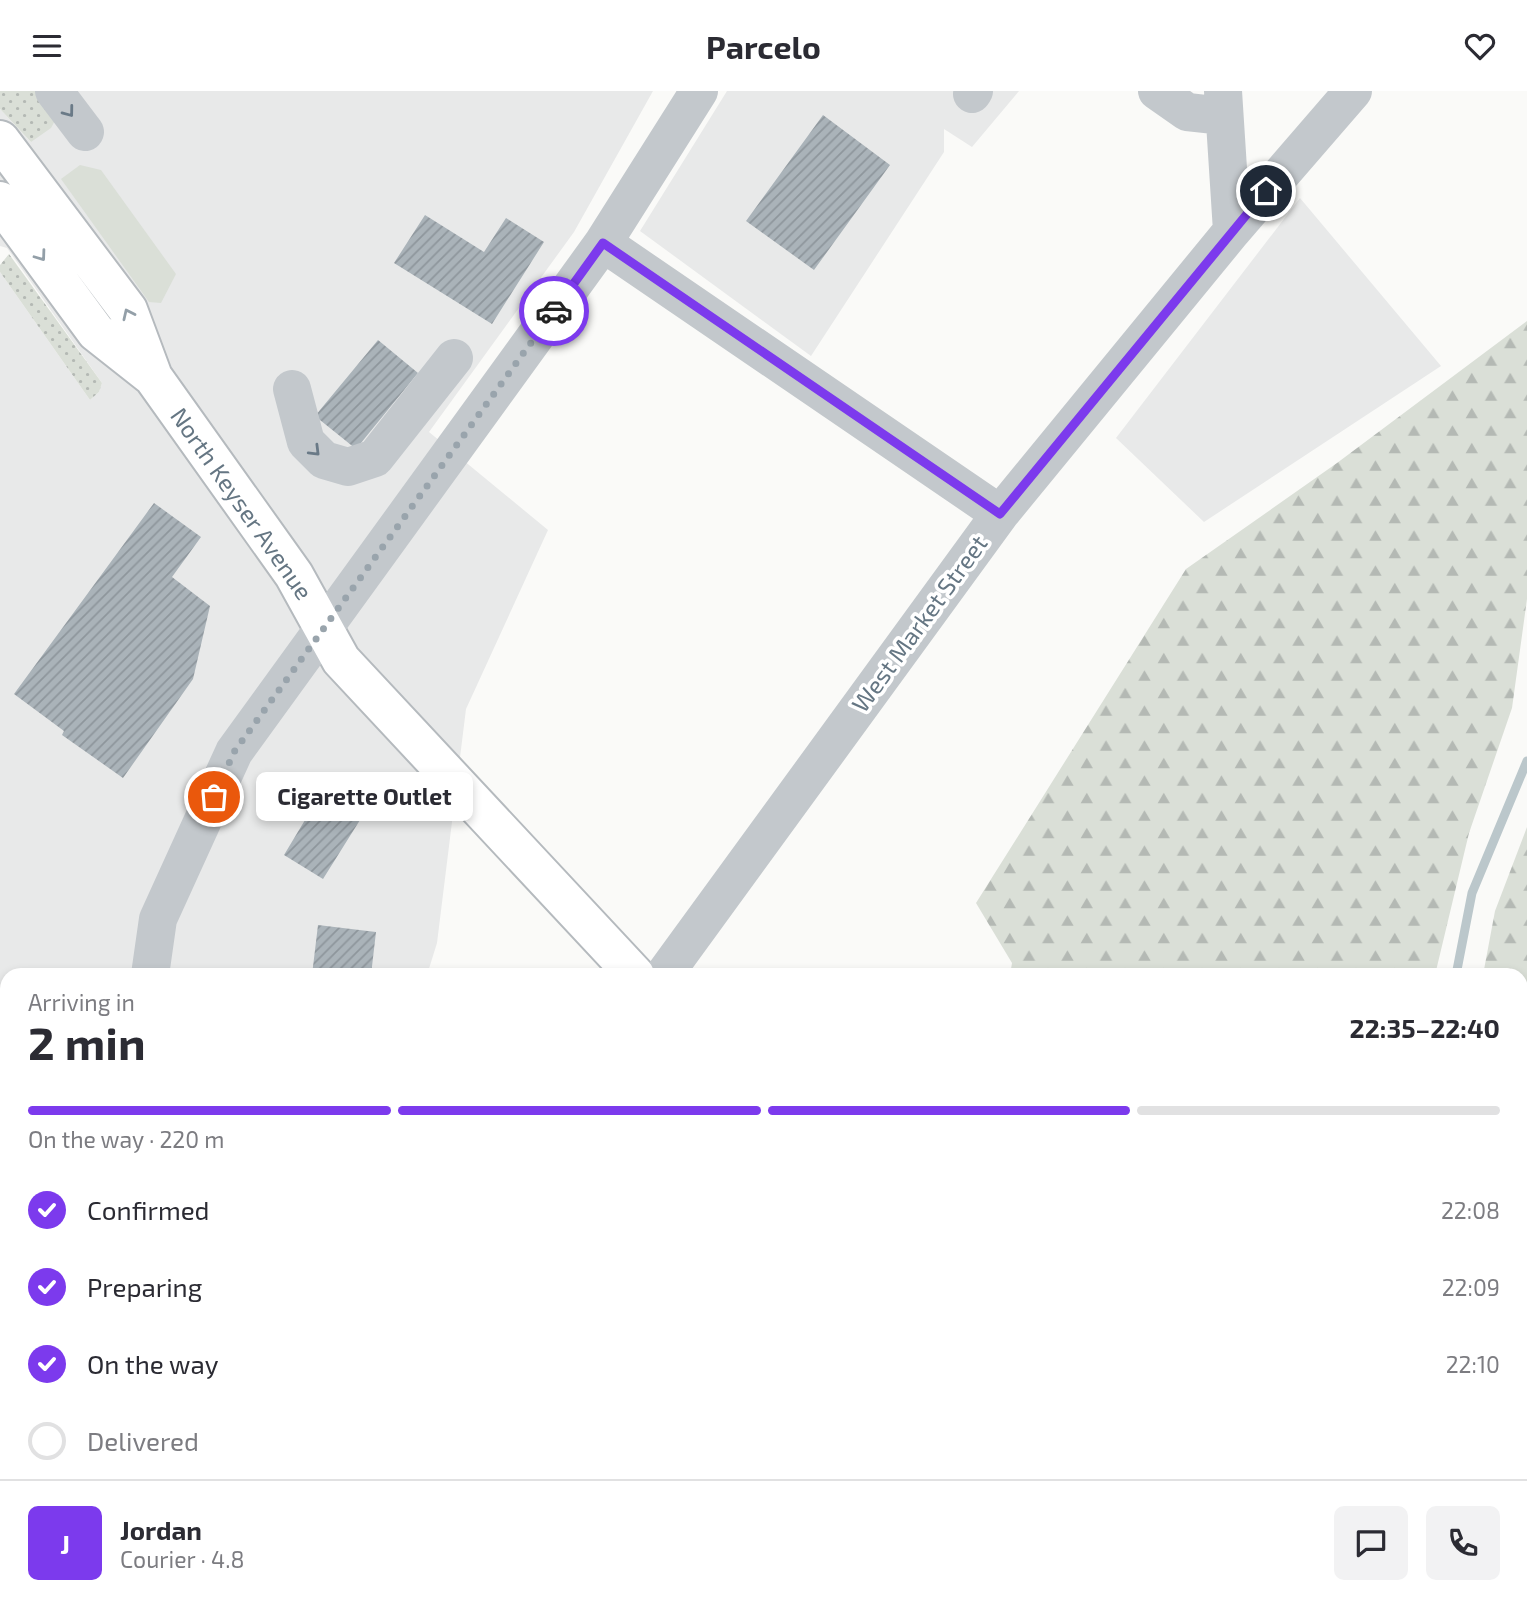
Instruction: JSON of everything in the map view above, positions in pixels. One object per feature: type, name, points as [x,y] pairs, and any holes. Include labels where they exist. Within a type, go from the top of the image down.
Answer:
[{"type":"main road","name":"North Keyser Avenue","points":[[0,140],[128,310],[153,377],[294,575],[341,660],[628,968]]},
{"type":"main road","name":"North Keyser Avenue","points":[[0,201],[96,332],[153,377]]},
{"type":"street","points":[[54,91],[85,132]]},
{"type":"street","points":[[151,968],[158,919],[234,752],[603,243],[699,91]]},
{"type":"street","points":[[1157,91],[1187,113],[1224,103],[1232,231]]},
{"type":"street","name":"West Market Street","points":[[669,968],[1000,514],[1232,231],[1353,91]]},
{"type":"street","points":[[603,243],[1000,514]]},
{"type":"street","points":[[292,389],[306,442],[324,460],[348,467],[375,458],[454,358]]},
{"type":"shaded area","points":[[44,91],[653,91],[574,232],[429,432],[548,530],[466,709],[437,943],[429,968],[0,968],[0,272],[90,400],[99,392],[102,383],[7,248],[0,246],[0,109],[31,142]]},
{"type":"shaded area","points":[[727,91],[1019,91],[972,147],[944,129],[944,152],[811,356],[640,231]]},
{"type":"shaded area","points":[[1300,198],[1441,366],[1204,522],[1116,438]]},
{"type":"green space","points":[[0,91],[44,91],[57,117],[51,128],[31,142],[0,109]]},
{"type":"green space","points":[[80,165],[101,170],[176,274],[161,303],[149,302],[61,179]]},
{"type":"green space","points":[[9,254],[102,383],[99,392],[90,400],[0,272],[0,265]]},
{"type":"green space","points":[[1527,321],[1527,599],[1512,708],[1469,833],[1437,968],[1011,968],[1012,963],[976,903],[1186,569],[1337,463]]},
{"type":"green space","points":[[1527,827],[1527,968],[1484,968],[1495,911]]},
{"type":"building","points":[[823,115],[890,165],[814,270],[746,221]]},
{"type":"building","points":[[425,215],[484,252],[506,218],[544,242],[492,324],[394,263]]},
{"type":"building","points":[[378,340],[418,373],[356,449],[315,416]]},
{"type":"building","points":[[154,503],[201,537],[172,577],[210,606],[193,679],[123,778],[62,735],[64,731],[14,694]]},
{"type":"building","points":[[320,795],[360,820],[323,879],[284,855]]},
{"type":"building","points":[[318,925],[376,932],[372,968],[313,968]]},
{"type":"waterway","points":[[1457,968],[1472,893],[1527,761]]},
{"type":"way so far","points":[[214,797],[234,752],[554,311]]},
{"type":"place","name":"Cigarette Outlet","points":[[214,797]]},
{"type":"route","points":[[554,311],[603,243],[1000,514],[1266,191]]}]
